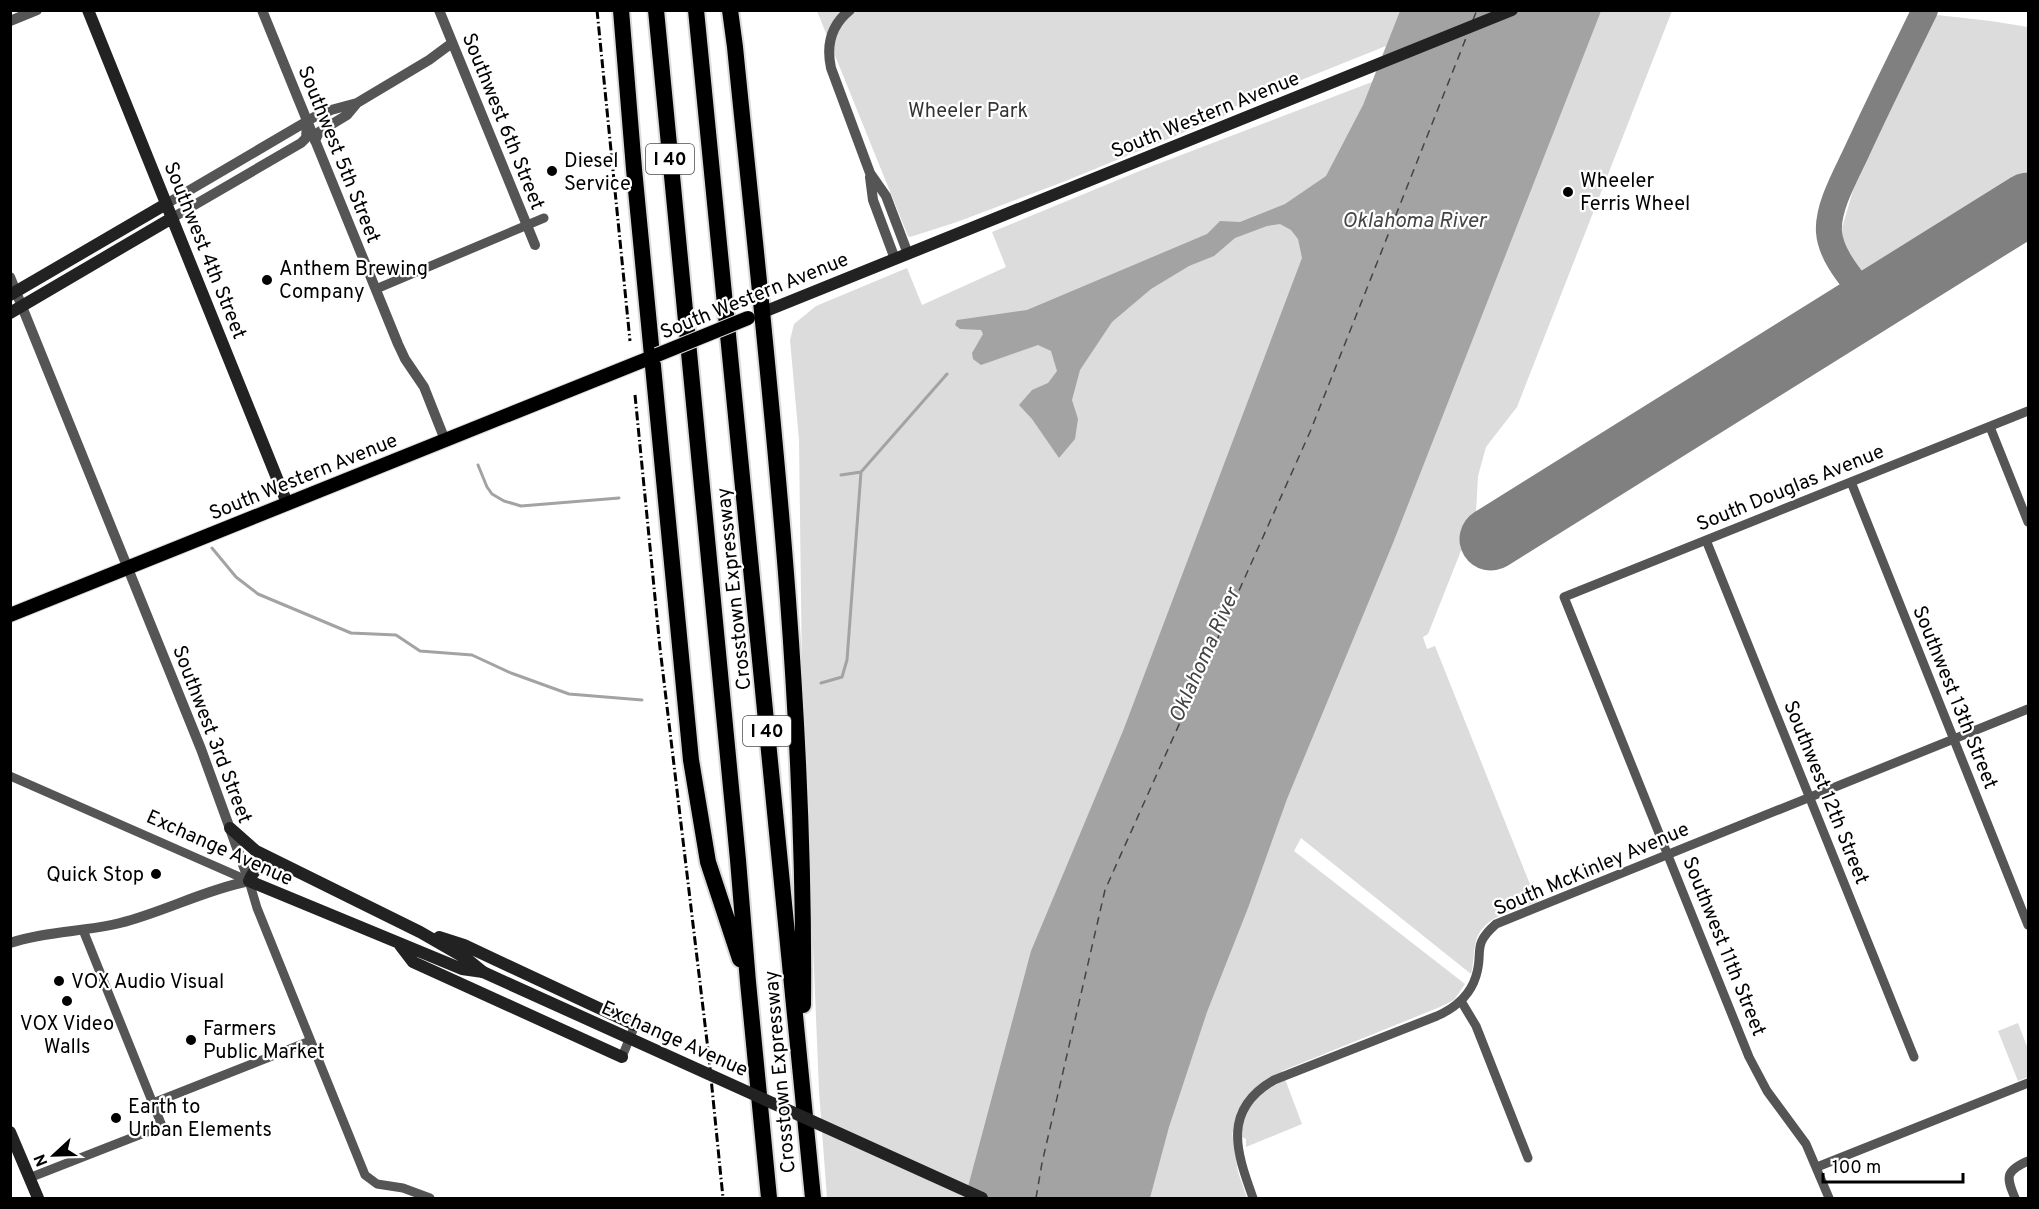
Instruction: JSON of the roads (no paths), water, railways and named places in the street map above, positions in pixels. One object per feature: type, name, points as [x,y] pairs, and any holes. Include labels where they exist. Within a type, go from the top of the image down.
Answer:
[{"type":"highway","points":[[621,10],[692,772],[708,862],[748,982]]},
{"type":"highway","name":"Crosstown Expressway","points":[[656,10],[769,1198]]},
{"type":"highway","name":"Crosstown Expressway","points":[[696,10],[813,1198]]},
{"type":"highway","points":[[730,10],[735,47],[754,316],[791,617],[804,907],[803,1098]]},
{"type":"main road","name":"Southwest 4th Street","points":[[88,10],[287,503]]},
{"type":"main road","name":"South Western Avenue","points":[[10,615],[1512,10]]},
{"type":"main road","points":[[13,293],[166,204]]},
{"type":"main road","points":[[10,313],[172,218]]},
{"type":"main road","name":"Exchange Avenue","points":[[230,828],[256,851],[420,932],[467,958],[483,972]]},
{"type":"main road","points":[[249,881],[258,866],[272,858]]},
{"type":"main road","name":"Exchange Avenue","points":[[249,881],[462,969],[483,972],[982,1198]]},
{"type":"main road","points":[[420,932],[464,945],[635,1024]]},
{"type":"main road","points":[[399,944],[413,962],[622,1057]]},
{"type":"main road","points":[[10,1132],[38,1198]]},
{"type":"street","points":[[10,21],[37,10]]},
{"type":"street","name":"Southwest 5th Street","points":[[262,10],[405,359],[428,395],[445,440]]},
{"type":"street","name":"Southwest 6th Street","points":[[439,10],[535,245]]},
{"type":"street","points":[[850,10],[834,28],[828,57],[855,137],[870,173],[886,196],[908,254]]},
{"type":"street","points":[[166,204],[307,121],[326,111],[357,103],[429,60],[452,43]]},
{"type":"street","points":[[315,141],[319,132],[346,115],[357,103]]},
{"type":"street","points":[[172,218],[301,143],[307,134],[307,121]]},
{"type":"street","points":[[870,173],[873,200],[896,259]]},
{"type":"street","points":[[376,290],[544,218]]},
{"type":"street","name":"Southwest 3rd Street","points":[[10,277],[13,293],[22,307],[201,749],[257,908],[365,1175],[377,1184],[403,1188],[430,1198]]},
{"type":"street","name":"South Douglas Avenue","points":[[1564,597],[2028,411]]},
{"type":"street","points":[[1990,427],[2028,522]]},
{"type":"street","name":"Southwest 13th Street","points":[[1851,482],[2028,925]]},
{"type":"street","name":"Southwest 12th Street","points":[[1706,540],[1914,1057]]},
{"type":"street","name":"Southwest 11th Street","points":[[1564,597],[1749,1057],[1767,1091],[1806,1144],[1829,1198]]},
{"type":"street","name":"South McKinley Avenue","points":[[1461,1002],[1476,976],[1482,941],[1497,924],[2028,709]]},
{"type":"street","name":"Exchange Avenue","points":[[10,776],[249,881]]},
{"type":"street","points":[[10,943],[38,935],[82,930],[133,920],[223,886],[249,881]]},
{"type":"street","points":[[29,1178],[162,1126],[82,930]]},
{"type":"street","points":[[1253,1198],[1238,1148],[1238,1120],[1244,1107],[1264,1086],[1303,1067],[1437,1016],[1461,1002],[1476,1026],[1528,1158]]},
{"type":"street","points":[[622,1057],[635,1024]]},
{"type":"street","points":[[153,1103],[310,1041]]},
{"type":"street","points":[[1817,1167],[2028,1083]]},
{"type":"street","points":[[2015,1198],[2009,1184],[2009,1174],[2014,1168],[2028,1161]]},
{"type":"water","name":"Oklahoma River","points":[[1400,11],[1601,11],[1393,543],[1287,799],[1248,908],[1207,1012],[1169,1127],[1150,1198],[965,1198],[1031,951],[1123,731],[1302,258],[1298,239],[1291,230],[1280,224],[1267,226],[1235,238],[1214,256],[1189,266],[1151,289],[1112,322],[1080,370],[1072,400],[1078,419],[1075,439],[1059,458],[1032,419],[1019,405],[1032,390],[1048,383],[1057,371],[1051,351],[1038,345],[981,365],[973,359],[972,353],[983,334],[981,330],[960,329],[955,325],[957,320],[1027,310],[1207,234],[1220,221],[1240,222],[1285,204],[1326,176],[1363,105]]},
{"type":"waterway","points":[[841,475],[861,472],[947,374]]},
{"type":"waterway","points":[[478,465],[492,494],[504,501],[521,506],[619,498]]},
{"type":"waterway","points":[[821,683],[842,677],[847,660],[861,472]]},
{"type":"waterway","points":[[212,548],[236,577],[258,594],[351,633],[396,635],[420,651],[472,655],[511,673],[569,694],[642,700]]},
{"type":"railway","points":[[597,10],[630,341]]},
{"type":"railway","points":[[635,395],[660,648],[709,1058],[723,1198]]},
{"type":"place","name":"Diesel Service","points":[[552,171]]},
{"type":"place","name":"Wheeler Ferris Wheel","points":[[1568,192]]},
{"type":"place","name":"Anthem Brewing Company","points":[[267,280]]},
{"type":"place","name":"Quick Stop","points":[[156,874]]},
{"type":"place","name":"VOX Audio Visual","points":[[59,981]]},
{"type":"place","name":"VOX Video Walls","points":[[67,1001]]},
{"type":"place","name":"Farmers Public Market","points":[[191,1040]]},
{"type":"place","name":"Earth to Urban Elements","points":[[116,1118]]},
{"type":"park label","name":"Wheeler Park","points":[[968,110]]}]
